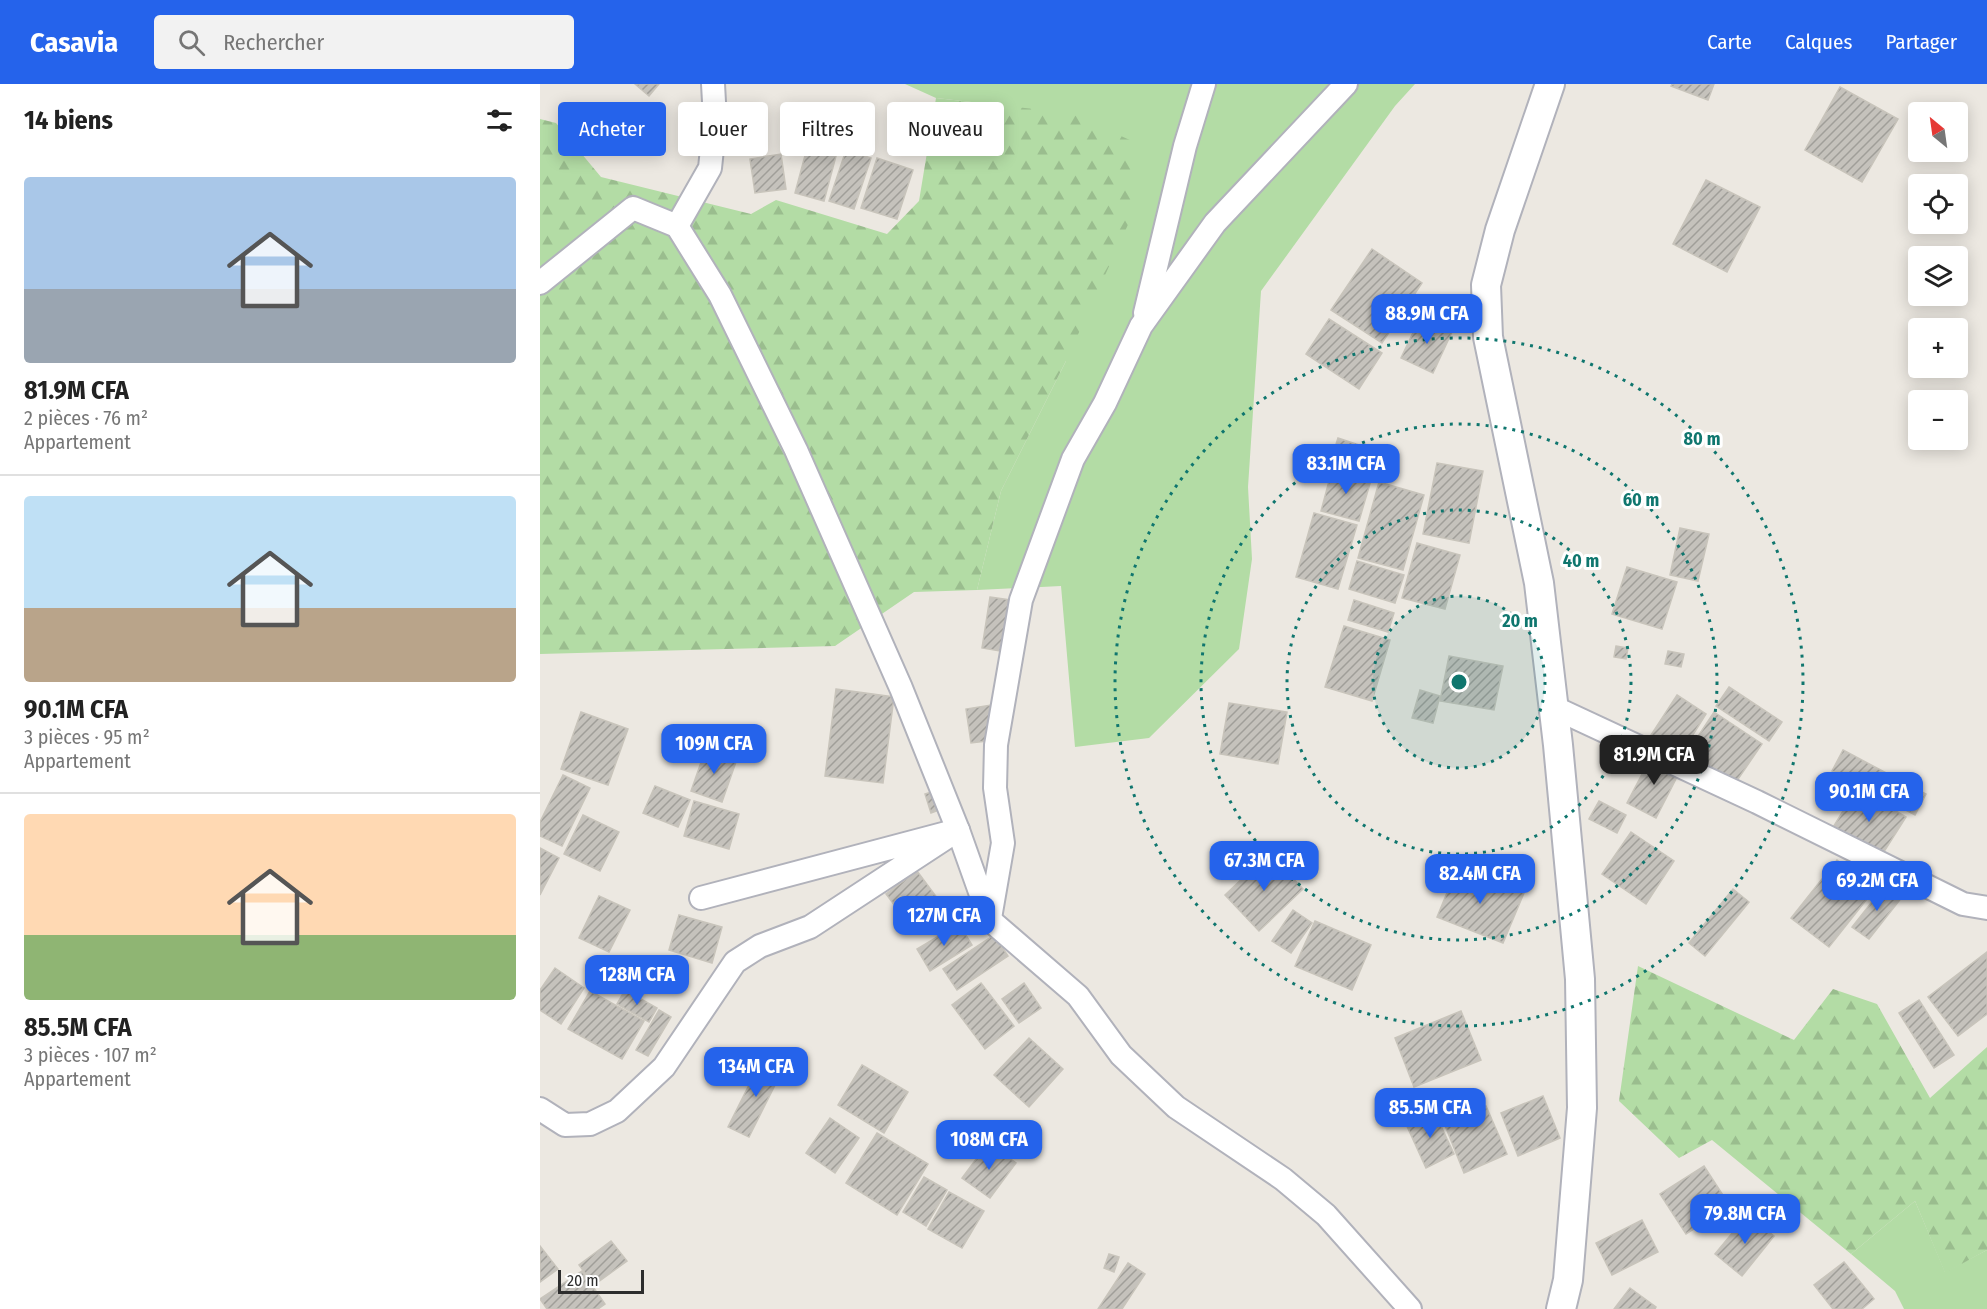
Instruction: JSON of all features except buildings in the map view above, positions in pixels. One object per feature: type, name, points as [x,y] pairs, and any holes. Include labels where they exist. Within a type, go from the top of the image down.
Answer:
[{"type":"street","points":[[677,226],[710,168],[715,120],[713,84]]},
{"type":"street","points":[[990,920],[1003,843],[995,788],[996,745],[1021,600],[1073,459],[1105,403],[1141,326],[1168,228],[1185,146],[1204,84]]},
{"type":"street","points":[[1141,326],[1215,223],[1346,84]]},
{"type":"street","points":[[1550,84],[1500,230],[1486,285],[1488,337],[1539,583],[1580,979],[1582,1096],[1568,1280],[1561,1309]]},
{"type":"street","points":[[540,283],[633,208],[677,226],[720,295],[796,450],[901,688],[958,830],[990,920],[1078,996],[1121,1055],[1176,1107],[1283,1179],[1326,1215],[1410,1309]]},
{"type":"street","points":[[1553,707],[1768,807],[1963,904],[1987,908]]},
{"type":"street","points":[[701,898],[958,830]]},
{"type":"street","points":[[540,1109],[565,1125],[590,1124],[617,1110],[664,1067],[735,962],[760,946],[810,927],[958,830]]},
{"type":"green space","points":[[905,84],[1415,84],[1395,106],[1261,291],[1248,487],[1252,559],[1239,649],[1149,738],[1075,747],[1061,586],[977,590],[1001,491],[1066,361],[1004,154],[1004,102],[971,102],[936,98]]},
{"type":"green space","points":[[936,98],[972,102],[935,102]]},
{"type":"green space","points":[[1004,106],[1070,113],[1132,141],[1131,218],[1066,361],[1001,491],[977,590],[914,592],[835,646],[540,654],[540,119],[558,125],[558,156],[584,156],[601,177],[751,214],[776,200],[887,234],[919,201],[926,156],[1004,156]]},
{"type":"green space","points":[[1638,966],[1794,1040],[1833,989],[1877,1004],[1930,1098],[1987,1047],[1987,1250],[1945,1273],[1915,1201],[1851,1254],[1712,1140],[1679,1158],[1619,1101]]},
{"type":"green space","points":[[1915,1201],[1945,1272],[1987,1250],[1987,1309],[1904,1309],[1895,1291],[1851,1254]]}]
